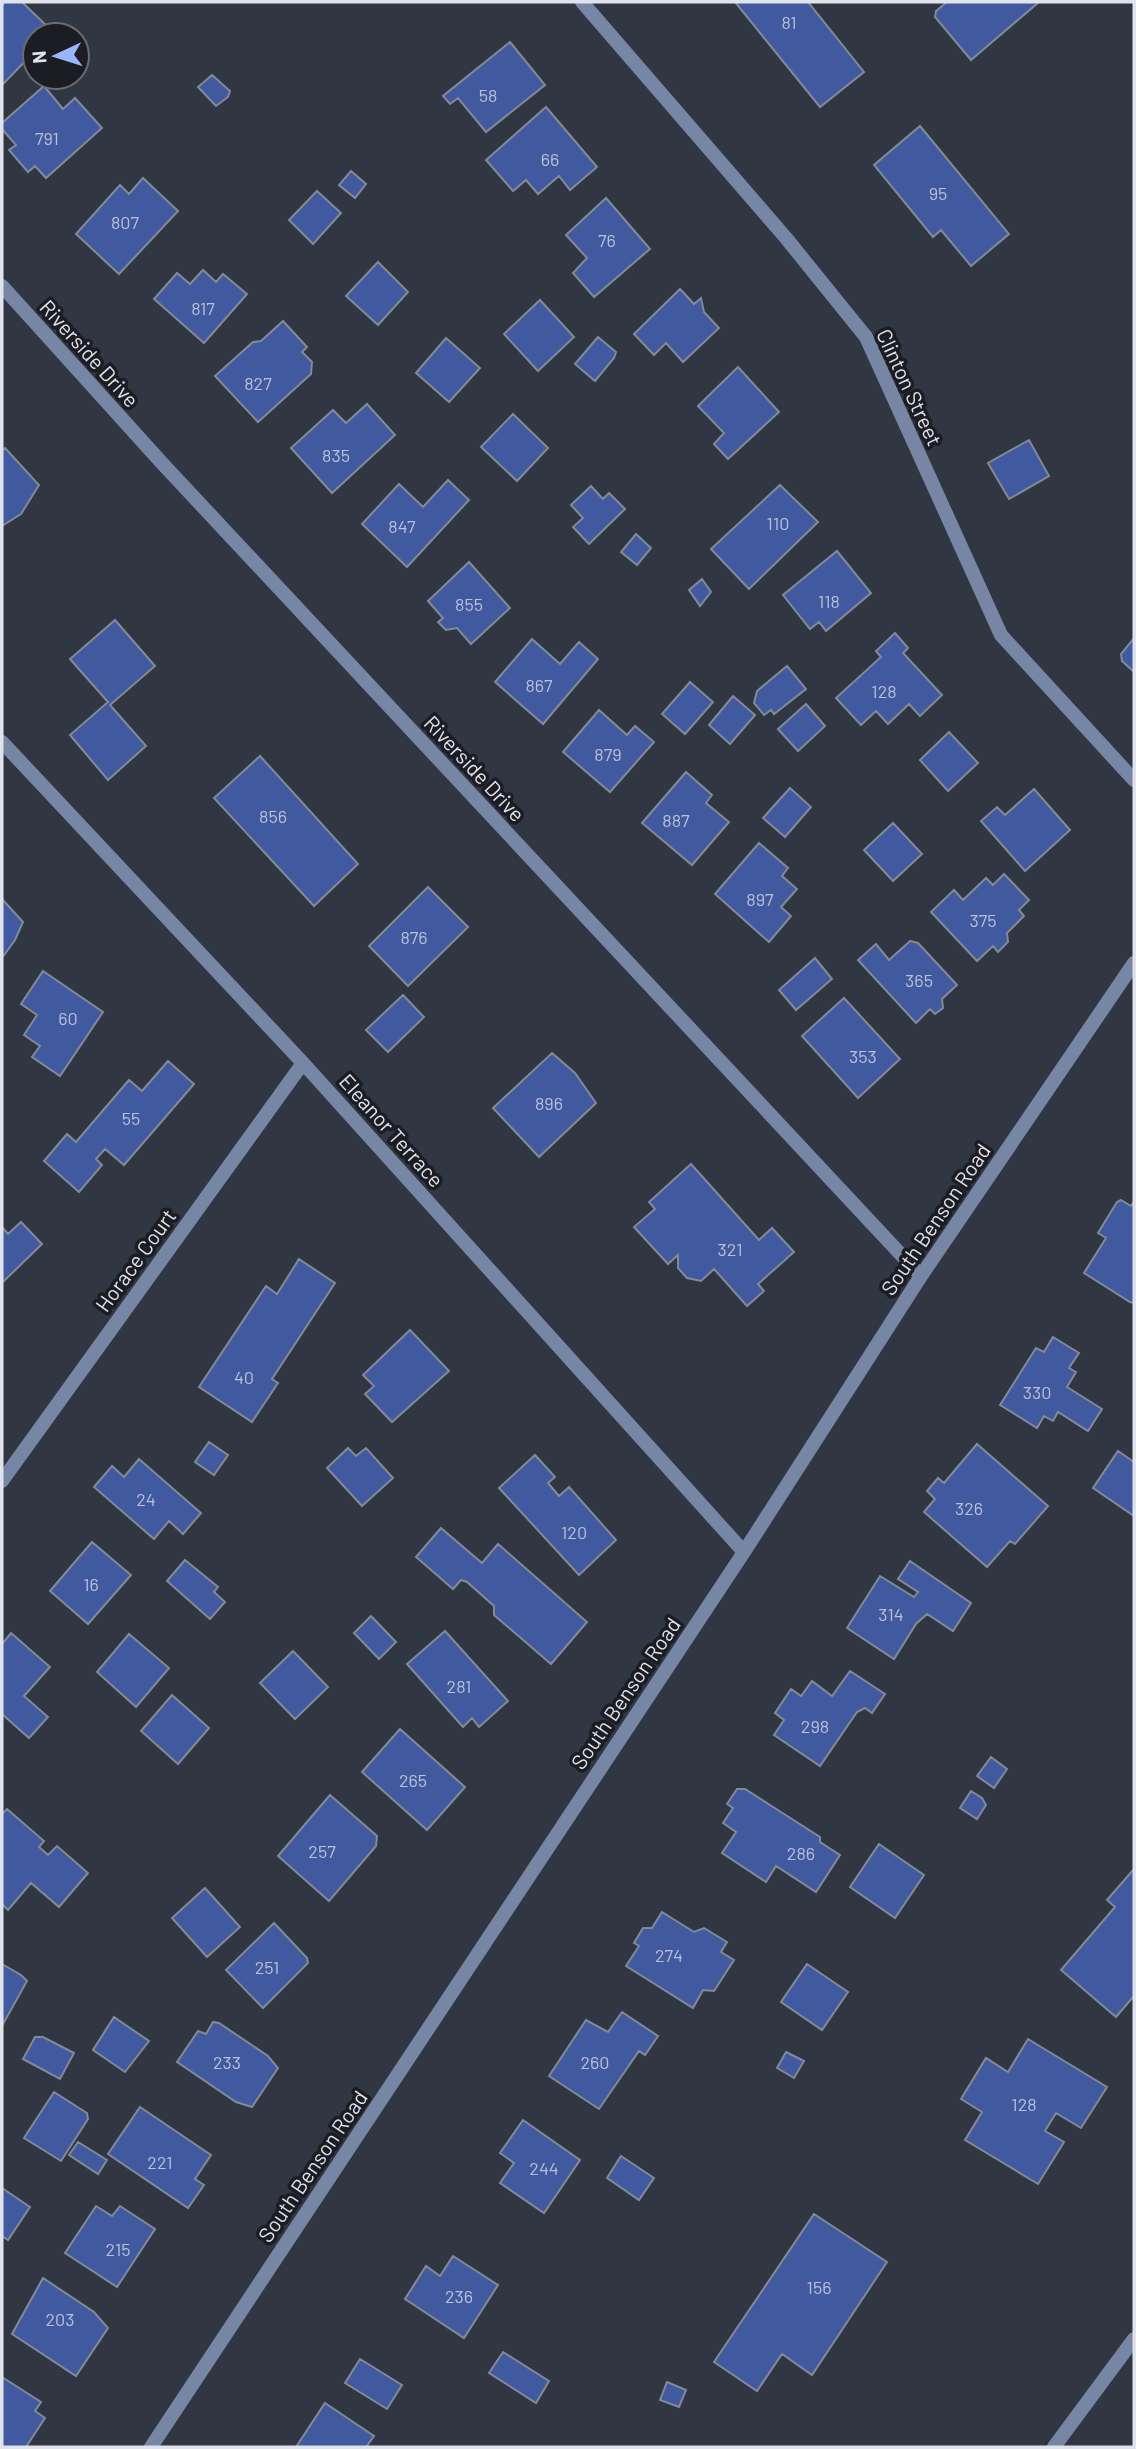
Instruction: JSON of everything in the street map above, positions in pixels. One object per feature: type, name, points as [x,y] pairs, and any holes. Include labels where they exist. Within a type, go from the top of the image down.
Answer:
[{"type":"street","name":"Clinton Street","points":[[582,2],[786,238],[866,337],[1001,635],[1134,780]]},
{"type":"street","name":"Riverside Drive","points":[[2,286],[161,462],[921,1276]]},
{"type":"street","name":"Eleanor Terrace","points":[[2,742],[303,1063],[744,1552]]},
{"type":"street","name":"South Benson Road","points":[[151,2447],[744,1552],[921,1276],[1134,963]]},
{"type":"street","name":"Horace Court","points":[[2,1481],[303,1063]]},
{"type":"street","points":[[1054,2447],[1134,2339]]},
{"type":"building","points":[[5,2],[22,2],[42,21],[21,21],[21,65],[2,85],[2,6]]},
{"type":"building","points":[[735,2],[808,2],[864,72],[820,107]]},
{"type":"building","points":[[947,2],[1039,2],[971,60],[935,17],[936,11]]},
{"type":"building","points":[[510,42],[545,85],[486,132],[458,98],[450,104],[443,96]]},
{"type":"building","points":[[212,75],[230,91],[228,97],[216,106],[198,87]]},
{"type":"building","points":[[38,91],[48,91],[63,109],[75,98],[102,128],[46,178],[35,166],[28,172],[9,150],[16,145],[2,129],[2,123]]},
{"type":"building","points":[[546,107],[597,167],[570,190],[559,176],[538,194],[526,180],[513,191],[486,160]]},
{"type":"building","points":[[920,126],[1009,234],[971,266],[941,230],[933,237],[874,165]]},
{"type":"building","points":[[351,171],[366,184],[355,198],[339,185]]},
{"type":"building","points":[[143,178],[178,211],[119,274],[76,234],[120,185],[129,194]]},
{"type":"building","points":[[317,191],[341,213],[313,244],[289,220]]},
{"type":"building","points":[[606,198],[650,249],[594,297],[573,273],[587,258],[566,235]]},
{"type":"building","points":[[378,262],[408,292],[378,325],[346,296]]},
{"type":"building","points":[[203,270],[216,282],[223,274],[247,294],[204,343],[154,299],[177,273],[190,284]]},
{"type":"building","points":[[680,289],[694,304],[701,298],[704,312],[719,328],[683,362],[666,343],[654,355],[634,334]]},
{"type":"building","points":[[540,300],[574,337],[538,371],[504,334]]},
{"type":"building","points":[[283,321],[307,347],[302,352],[312,362],[311,374],[258,422],[215,376],[253,342],[261,341]]},
{"type":"building","points":[[598,337],[616,352],[595,381],[575,364]]},
{"type":"building","points":[[446,338],[480,368],[449,402],[416,373]]},
{"type":"building","points":[[738,367],[779,412],[728,459],[714,444],[724,433],[698,406]]},
{"type":"building","points":[[367,404],[395,435],[332,493],[291,448],[333,410],[346,423]]},
{"type":"building","points":[[513,414],[548,448],[517,481],[481,447]]},
{"type":"building","points":[[1029,440],[1049,476],[1009,499],[988,463]]},
{"type":"building","points":[[5,448],[39,485],[21,514],[2,526],[2,451]]},
{"type":"building","points":[[448,480],[469,500],[407,567],[362,524],[399,484],[423,507]]},
{"type":"building","points":[[780,485],[818,522],[749,589],[711,549]]},
{"type":"building","points":[[591,486],[603,499],[609,493],[625,509],[589,544],[573,527],[583,518],[571,505]]},
{"type":"building","points":[[636,534],[651,548],[637,565],[621,552]]},
{"type":"building","points":[[837,551],[871,593],[826,631],[819,622],[810,629],[783,595]]},
{"type":"building","points":[[469,562],[510,608],[471,644],[457,628],[446,630],[438,622],[443,618],[428,601]]},
{"type":"building","points":[[702,579],[711,592],[700,606],[689,590]]},
{"type":"building","points":[[115,620],[155,666],[110,705],[146,746],[108,780],[70,735],[108,702],[70,659]]},
{"type":"building","points":[[895,633],[908,648],[903,653],[942,695],[920,716],[909,704],[888,724],[876,711],[861,725],[836,698],[881,657],[876,651]]},
{"type":"building","points":[[1134,638],[1134,672],[1122,661],[1121,654]]},
{"type":"building","points":[[532,639],[560,664],[579,642],[598,659],[543,724],[495,682]]},
{"type":"building","points":[[787,666],[806,689],[774,714],[771,710],[764,715],[754,703],[757,691]]},
{"type":"building","points":[[690,682],[713,702],[685,734],[662,714]]},
{"type":"building","points":[[733,696],[755,715],[730,744],[709,725]]},
{"type":"building","points":[[806,704],[825,726],[798,751],[778,729]]},
{"type":"building","points":[[599,710],[627,735],[635,726],[654,742],[610,792],[563,752]]},
{"type":"building","points":[[949,732],[978,763],[948,791],[920,760]]},
{"type":"building","points":[[260,756],[358,864],[314,906],[214,798]]},
{"type":"building","points":[[686,772],[712,795],[706,803],[729,822],[692,865],[642,823]]},
{"type":"building","points":[[790,788],[811,807],[785,837],[763,818]]},
{"type":"building","points":[[1034,789],[1070,830],[1025,871],[981,821],[997,807],[1005,815]]},
{"type":"building","points":[[893,823],[922,854],[893,881],[864,850]]},
{"type":"building","points":[[759,843],[788,868],[782,876],[797,889],[781,907],[791,916],[769,942],[715,894]]},
{"type":"building","points":[[1004,874],[1029,900],[1019,910],[1024,916],[1007,933],[1008,942],[998,952],[993,946],[977,961],[931,912],[954,890],[963,900],[986,878],[993,885]]},
{"type":"building","points":[[428,887],[468,927],[408,986],[369,946]]},
{"type":"building","points":[[2,899],[23,922],[15,940],[2,958]]},
{"type":"building","points":[[910,941],[918,943],[957,985],[942,999],[943,1008],[935,1014],[930,1009],[916,1023],[858,960],[876,944],[889,960]]},
{"type":"building","points":[[815,958],[832,979],[796,1010],[779,990]]},
{"type":"building","points":[[43,971],[103,1012],[60,1076],[32,1057],[40,1046],[24,1035],[37,1015],[21,1004]]},
{"type":"building","points":[[403,995],[424,1017],[388,1052],[366,1030]]},
{"type":"building","points":[[844,998],[900,1059],[858,1098],[802,1036]]},
{"type":"building","points":[[552,1053],[575,1073],[596,1103],[539,1157],[493,1108]]},
{"type":"building","points":[[168,1061],[194,1084],[124,1165],[105,1149],[96,1159],[102,1165],[79,1192],[44,1161],[67,1134],[76,1142],[129,1080],[142,1091]]},
{"type":"building","points":[[691,1164],[759,1240],[772,1228],[794,1252],[758,1284],[764,1291],[747,1306],[714,1269],[701,1281],[687,1278],[678,1268],[678,1255],[668,1264],[634,1227],[655,1209],[649,1202]]},
{"type":"building","points":[[1121,1200],[1131,1206],[1134,1201],[1134,1303],[1084,1273],[1106,1238],[1098,1233],[1117,1202]]},
{"type":"building","points":[[21,1222],[42,1244],[2,1283],[2,1227],[8,1234]]},
{"type":"building","points":[[299,1259],[335,1283],[272,1379],[278,1383],[252,1422],[199,1387],[266,1286],[277,1294]]},
{"type":"building","points":[[410,1330],[449,1371],[392,1422],[365,1394],[374,1386],[363,1375]]},
{"type":"building","points":[[1053,1337],[1079,1353],[1069,1368],[1076,1372],[1067,1387],[1102,1409],[1088,1431],[1058,1412],[1053,1421],[1044,1416],[1037,1428],[1000,1405],[1036,1348],[1044,1352]]},
{"type":"building","points":[[209,1442],[228,1455],[214,1475],[195,1462]]},
{"type":"building","points":[[977,1444],[1048,1506],[1015,1544],[1010,1541],[987,1567],[924,1512],[935,1499],[927,1491],[938,1478],[944,1483]]},
{"type":"building","points":[[348,1448],[356,1456],[366,1448],[393,1478],[362,1506],[327,1468]]},
{"type":"building","points":[[1118,1451],[1134,1462],[1134,1516],[1093,1488]]},
{"type":"building","points":[[535,1455],[555,1477],[548,1483],[559,1496],[569,1487],[616,1540],[579,1575],[499,1488]]},
{"type":"building","points":[[139,1459],[201,1513],[183,1534],[169,1521],[154,1539],[94,1487],[112,1466],[124,1477]]},
{"type":"building","points":[[441,1528],[482,1563],[498,1544],[587,1622],[551,1664],[494,1615],[494,1606],[467,1582],[461,1580],[453,1589],[416,1557]]},
{"type":"building","points":[[92,1542],[131,1575],[88,1624],[50,1591]]},
{"type":"building","points":[[185,1560],[218,1587],[214,1592],[225,1602],[210,1619],[167,1581]]},
{"type":"building","points":[[910,1561],[971,1603],[953,1631],[927,1614],[916,1624],[894,1659],[847,1628],[880,1576],[914,1597],[918,1592],[898,1579]]},
{"type":"building","points":[[371,1616],[396,1642],[379,1659],[354,1633]]},
{"type":"building","points":[[445,1631],[508,1701],[479,1727],[472,1718],[463,1727],[407,1664]]},
{"type":"building","points":[[11,1633],[50,1667],[24,1696],[48,1717],[29,1738],[2,1714],[2,1644]]},
{"type":"building","points":[[129,1634],[169,1668],[136,1707],[97,1672]]},
{"type":"building","points":[[293,1651],[328,1687],[295,1719],[260,1683]]},
{"type":"building","points":[[850,1671],[885,1694],[872,1713],[865,1708],[857,1712],[820,1766],[774,1735],[784,1720],[775,1713],[791,1689],[801,1696],[812,1681],[832,1696]]},
{"type":"building","points":[[172,1695],[209,1728],[178,1764],[141,1731]]},
{"type":"building","points":[[400,1729],[465,1787],[427,1830],[362,1772]]},
{"type":"building","points":[[991,1757],[1007,1769],[994,1788],[977,1776]]},
{"type":"building","points":[[737,1789],[745,1789],[820,1837],[820,1842],[840,1855],[816,1892],[776,1866],[766,1882],[722,1853],[736,1832],[723,1823],[733,1808],[727,1804]]},
{"type":"building","points":[[971,1791],[982,1798],[986,1805],[977,1819],[960,1808]]},
{"type":"building","points":[[330,1795],[377,1836],[376,1846],[329,1901],[278,1856]]},
{"type":"building","points":[[7,1809],[44,1841],[39,1847],[48,1855],[57,1846],[88,1873],[59,1907],[31,1883],[8,1910],[2,1904],[2,1814]]},
{"type":"building","points":[[879,1844],[924,1875],[895,1918],[850,1887]]},
{"type":"building","points":[[1134,1869],[1134,1996],[1116,2017],[1061,1970],[1115,1907],[1107,1900]]},
{"type":"building","points":[[205,1888],[240,1927],[207,1957],[172,1918]]},
{"type":"building","points":[[662,1912],[694,1932],[704,1928],[727,1942],[721,1952],[734,1960],[714,1991],[703,1990],[693,2008],[626,1966],[639,1946],[634,1943],[643,1928],[652,1928]]},
{"type":"building","points":[[274,1923],[307,1958],[308,1963],[263,2008],[226,1970]]},
{"type":"building","points":[[2,1964],[27,1981],[2,2026]]},
{"type":"building","points":[[807,1964],[848,1992],[822,2030],[781,2002]]},
{"type":"building","points":[[622,2012],[658,2036],[645,2055],[639,2051],[599,2109],[549,2076],[586,2020],[608,2032]]},
{"type":"building","points":[[114,2017],[149,2041],[125,2072],[93,2050]]},
{"type":"building","points":[[213,2022],[219,2023],[268,2056],[278,2068],[252,2107],[236,2102],[177,2062],[198,2031],[206,2034]]},
{"type":"building","points":[[35,2037],[43,2037],[74,2053],[60,2079],[23,2059]]},
{"type":"building","points":[[1028,2039],[1107,2087],[1081,2128],[1056,2113],[1045,2131],[1064,2142],[1038,2184],[965,2140],[982,2112],[961,2099],[986,2058],[1008,2072]]},
{"type":"building","points":[[786,2052],[804,2061],[794,2078],[777,2068]]},
{"type":"building","points":[[54,2092],[87,2113],[88,2119],[61,2161],[24,2138]]},
{"type":"building","points":[[140,2107],[211,2155],[195,2179],[204,2185],[188,2208],[108,2154]]},
{"type":"building","points":[[523,2120],[580,2160],[544,2213],[500,2183],[514,2163],[500,2153]]},
{"type":"building","points":[[78,2142],[107,2160],[98,2174],[69,2155]]},
{"type":"building","points":[[621,2156],[654,2178],[639,2200],[607,2178]]},
{"type":"building","points":[[2,2188],[30,2207],[8,2240],[2,2236]]},
{"type":"building","points":[[96,2206],[112,2216],[120,2206],[155,2229],[117,2287],[65,2253]]},
{"type":"building","points":[[814,2214],[887,2262],[812,2375],[782,2354],[757,2391],[714,2362]]},
{"type":"building","points":[[453,2256],[498,2285],[464,2338],[405,2299],[426,2266],[440,2276]]},
{"type":"building","points":[[43,2278],[94,2312],[108,2328],[76,2376],[12,2334]]},
{"type":"building","points":[[503,2352],[549,2381],[536,2403],[489,2373]]},
{"type":"building","points":[[360,2359],[402,2385],[387,2409],[345,2383]]},
{"type":"building","points":[[2,2377],[41,2402],[35,2411],[45,2418],[26,2447],[2,2447]]},
{"type":"building","points":[[667,2382],[686,2390],[679,2407],[660,2400]]},
{"type":"building","points":[[325,2403],[374,2436],[366,2447],[296,2447]]}]
